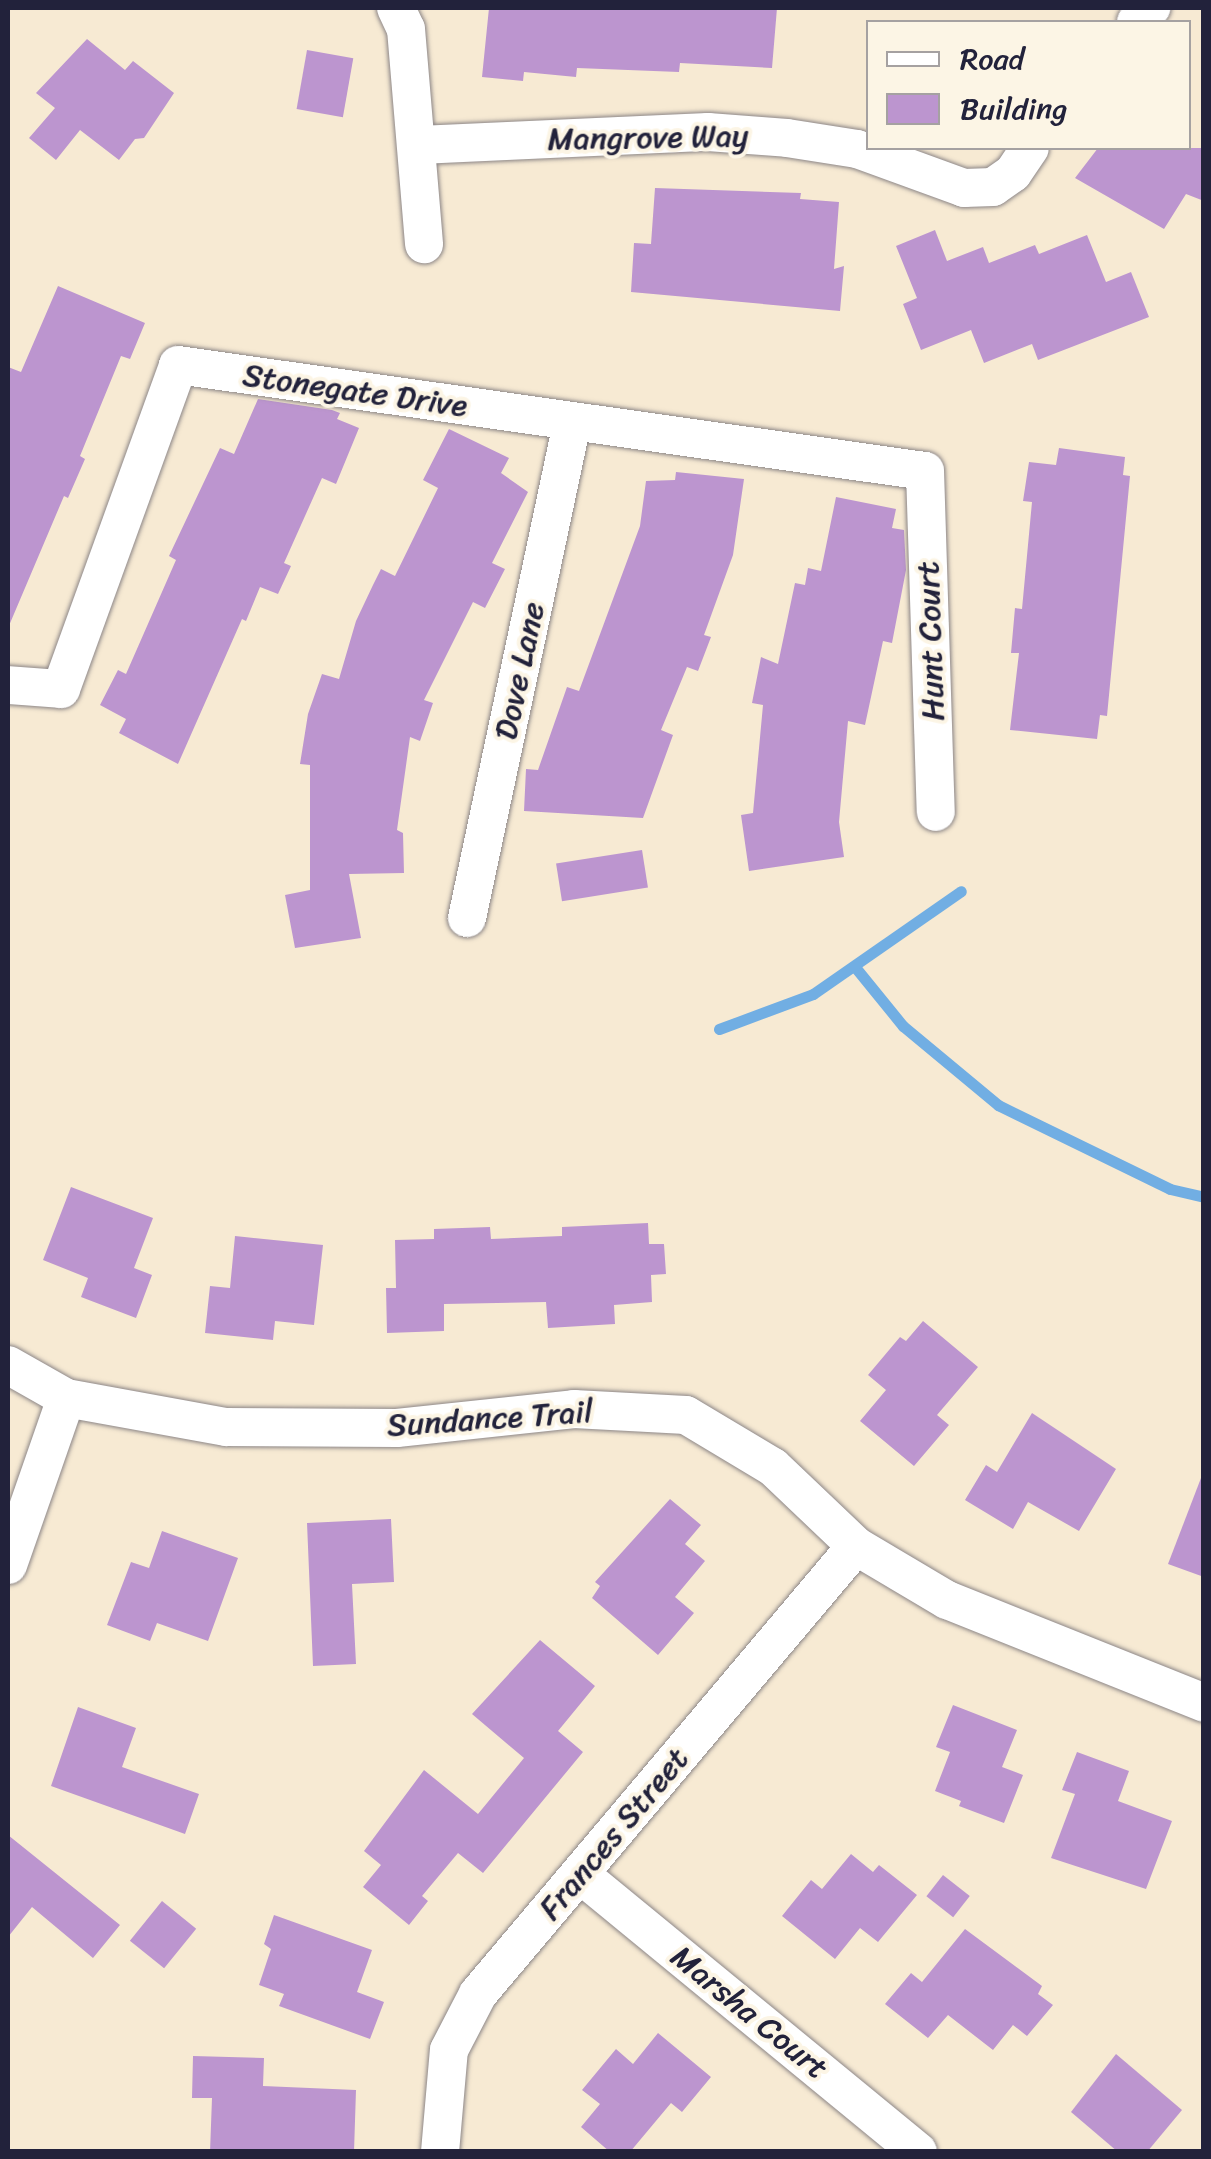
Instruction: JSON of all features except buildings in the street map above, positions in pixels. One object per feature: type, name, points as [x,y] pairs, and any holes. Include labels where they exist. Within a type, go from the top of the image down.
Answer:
[{"type":"street","points":[[396,8],[406,29],[420,145],[424,244]]},
{"type":"street","name":"Mangrove Way","points":[[420,145],[708,132],[768,136],[857,149],[964,188],[992,187],[1013,174],[1029,150]]},
{"type":"street","name":"Stonegate Drive","points":[[8,685],[61,689],[178,366],[925,471]]},
{"type":"street","name":"Dove Lane","points":[[468,918],[572,424]]},
{"type":"street","name":"Hunt Court","points":[[925,471],[936,812]]},
{"type":"street","name":"Sundance Trail","points":[[8,1365],[66,1398],[226,1427],[397,1428],[574,1409],[686,1414],[773,1466],[856,1546],[947,1600],[1204,1703]]},
{"type":"street","points":[[8,1566],[66,1398]]},
{"type":"street","name":"Frances Street","points":[[440,2152],[448,2050],[478,1994],[856,1546]]},
{"type":"street","name":"Marsha Court","points":[[580,1875],[918,2152]]},
{"type":"waterway","points":[[719,1029],[813,994],[961,891]]},
{"type":"waterway","points":[[855,967],[903,1026],[998,1105],[1170,1189],[1204,1197]]}]
